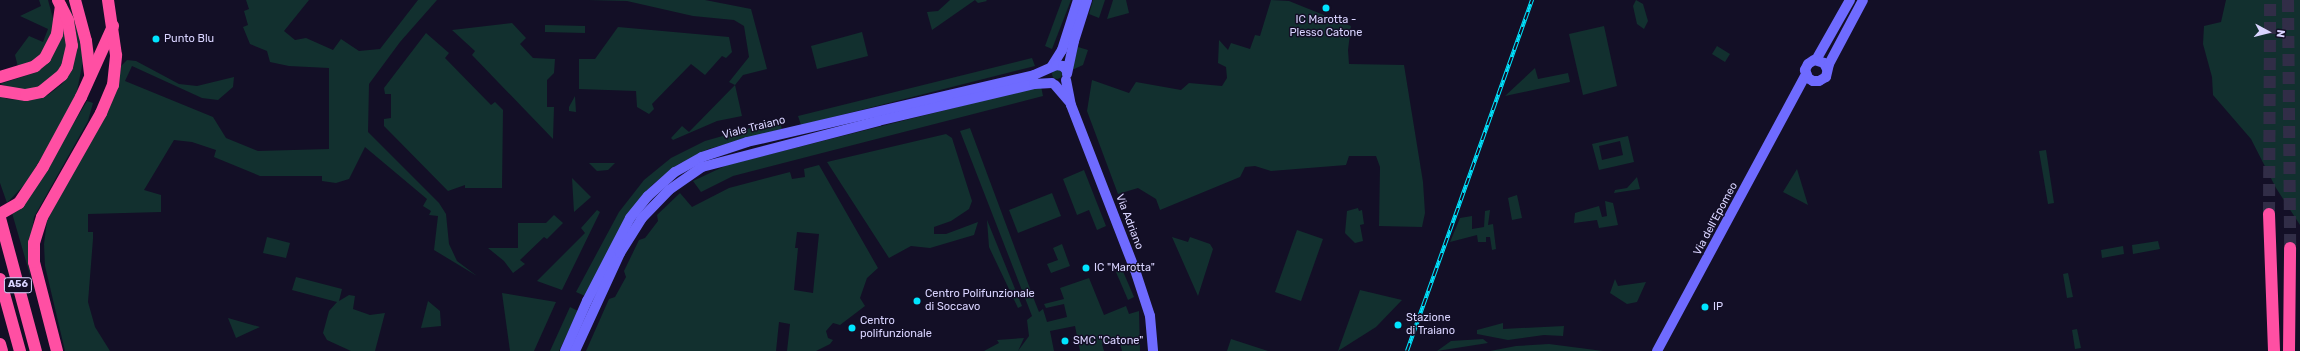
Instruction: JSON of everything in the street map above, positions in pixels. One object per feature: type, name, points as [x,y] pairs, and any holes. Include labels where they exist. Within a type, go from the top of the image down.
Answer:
[{"type":"highway","points":[[75,0],[91,68],[87,85]]},
{"type":"highway","points":[[57,351],[34,262],[34,243],[42,217],[110,92],[117,62],[113,26],[108,0]]},
{"type":"highway","points":[[5,76],[35,66],[45,58],[57,34],[60,3]]},
{"type":"highway","points":[[0,91],[26,95],[42,92],[62,75],[68,67],[72,46],[71,32],[60,3]]},
{"type":"highway","points":[[0,214],[19,203],[46,160],[87,85],[113,26]]},
{"type":"highway","points":[[2269,214],[2274,351]]},
{"type":"highway","name":"A56","points":[[0,218],[36,351]]},
{"type":"highway","points":[[2289,351],[2291,276],[2290,248]]},
{"type":"highway","name":"A56","points":[[0,279],[20,351]]},
{"type":"highway","points":[[0,344],[2,351]]},
{"type":"main road","points":[[1078,0],[1062,50],[1047,76],[1053,84],[1066,76],[1088,0]]},
{"type":"main road","points":[[1850,0],[1816,60],[1808,64],[1806,74],[1815,82],[1823,80],[1827,69],[1863,0]]},
{"type":"main road","points":[[1816,60],[1824,63],[1827,69]]},
{"type":"main road","points":[[1051,67],[1060,65],[1066,76]]},
{"type":"main road","name":"Viale Traiano","points":[[575,351],[631,234],[642,218],[669,190],[686,177],[715,162],[793,136],[1029,76],[1051,67]]},
{"type":"main road","name":"Via dell'Epomeo","points":[[1657,351],[1806,74]]},
{"type":"main road","name":"Via Adriano","points":[[1066,76],[1071,105],[1135,270],[1150,316],[1152,351]]},
{"type":"main road","name":"Via dell'Epomeo","points":[[1794,97],[1815,82]]},
{"type":"main road","name":"Viale Traiano","points":[[565,351],[613,250],[630,218],[648,196],[675,172],[702,156],[720,149],[793,136],[1034,84],[1053,84]]},
{"type":"main road","name":"Via Adriano","points":[[1053,84],[1071,105]]},
{"type":"green space","points":[[39,0],[48,0],[54,22],[52,32],[42,54],[31,63],[18,67],[15,55],[29,36],[43,42],[48,29],[20,16],[41,6]]},
{"type":"green space","points":[[246,0],[309,0],[284,31],[295,40],[306,38],[333,50],[341,39],[359,51],[380,49],[418,0],[437,0],[400,42],[369,84],[368,132],[439,203],[446,214],[449,244],[457,261],[477,276],[434,250],[438,216],[429,215],[431,211],[423,206],[427,199],[365,147],[349,179],[336,183],[322,181],[322,176],[260,176],[214,157],[216,150],[192,142],[174,140],[144,190],[161,195],[161,212],[88,214],[88,232],[93,232],[93,239],[88,302],[95,327],[110,351],[65,351],[45,266],[44,244],[47,221],[119,81],[121,66],[127,60],[136,61],[179,84],[197,86],[234,77],[233,87],[218,100],[202,98],[132,66],[125,81],[213,117],[226,138],[258,151],[329,149],[329,68],[289,66],[270,62],[267,51],[250,44],[243,27],[248,25],[244,11],[249,9]]},
{"type":"green space","points":[[588,0],[705,0],[751,9],[767,69],[743,75],[735,85],[729,82],[749,57],[744,26],[734,20],[693,16],[627,1]]},
{"type":"green space","points":[[950,0],[975,0],[932,30],[927,12],[938,11]]},
{"type":"green space","points":[[975,0],[986,0],[987,1],[978,3]]},
{"type":"green space","points":[[1062,0],[1071,0],[1052,49],[1045,46]]},
{"type":"green space","points":[[1093,0],[1105,0],[1099,18],[1089,14]]},
{"type":"green space","points":[[1113,0],[1126,0],[1129,13],[1107,19]]},
{"type":"green space","points":[[1271,0],[1289,1],[1351,26],[1348,50],[1349,64],[1404,65],[1423,182],[1425,213],[1422,227],[1379,226],[1380,167],[1376,156],[1349,156],[1346,165],[1271,171],[1255,166],[1245,167],[1240,177],[1160,210],[1156,199],[1138,188],[1118,194],[1087,111],[1092,80],[1129,93],[1136,82],[1181,90],[1189,83],[1222,86],[1227,78],[1226,67],[1218,63],[1219,40],[1228,50],[1231,43],[1250,49],[1255,35],[1260,36]]},
{"type":"green space","points":[[1636,0],[1643,4],[1648,21],[1644,29],[1637,24],[1633,6]]},
{"type":"green space","points":[[2226,0],[2300,0],[2300,225],[2276,188],[2251,139],[2213,95],[2212,77],[2203,44],[2204,26],[2221,22]]},
{"type":"green space","points":[[69,6],[79,31],[83,61],[77,91],[68,114],[26,183],[7,203],[0,183],[0,95],[7,99],[26,100],[48,95],[62,84],[71,70],[74,26]]},
{"type":"green space","points":[[512,23],[526,38],[520,44],[533,58],[555,59],[554,73],[547,80],[547,107],[554,107],[553,139],[472,55],[475,51],[452,30]]},
{"type":"green space","points":[[545,25],[585,26],[585,33],[545,32]]},
{"type":"green space","points":[[65,26],[67,55],[60,69],[49,82],[34,90],[18,90],[0,84],[37,72],[50,60]]},
{"type":"green space","points":[[1604,26],[1617,86],[1583,95],[1569,34]]},
{"type":"green space","points":[[618,27],[729,37],[732,52],[726,58],[722,56],[705,75],[691,64],[652,104],[654,109],[649,114],[637,107],[636,91],[579,89],[579,59],[595,59]]},
{"type":"green space","points":[[862,32],[868,56],[817,69],[811,46]]},
{"type":"green space","points":[[426,33],[449,53],[445,58],[491,105],[495,102],[503,110],[502,188],[465,188],[465,185],[448,191],[384,126],[384,119],[391,118],[391,94],[385,94],[384,88]]},
{"type":"green space","points":[[1717,46],[1730,54],[1725,62],[1712,54]]},
{"type":"green space","points":[[1078,47],[1088,50],[1083,65],[1072,70]]},
{"type":"green space","points":[[1032,58],[1035,66],[801,125],[798,116]]},
{"type":"green space","points":[[1535,68],[1538,79],[1568,73],[1570,82],[1505,96]]},
{"type":"green space","points":[[1055,69],[1059,69],[1061,70],[1061,78],[1055,79],[1052,76],[1052,72]]},
{"type":"green space","points":[[735,85],[742,116],[717,121],[673,140],[671,138],[682,126],[689,132]]},
{"type":"green space","points":[[1041,86],[1043,96],[733,176],[701,192],[693,181],[727,165]]},
{"type":"green space","points":[[575,96],[576,112],[569,111],[569,107]]},
{"type":"green space","points":[[87,101],[93,103],[88,121],[34,217],[29,250],[30,275],[12,213],[36,186]]},
{"type":"green space","points":[[779,120],[782,129],[708,149],[677,165],[652,185],[627,217],[585,296],[576,292],[619,212],[644,180],[671,158],[705,141]]},
{"type":"green space","points":[[970,128],[1039,312],[1043,309],[1047,322],[1067,317],[1064,304],[1046,308],[1044,304],[1064,299],[1060,288],[1089,278],[1104,315],[1126,306],[1129,314],[1139,311],[1140,351],[1122,351],[1119,340],[1102,344],[1104,351],[1080,351],[1075,326],[1050,331],[1054,351],[1018,351],[1029,336],[1027,320],[1032,316],[960,131]]},
{"type":"green space","points":[[946,134],[952,138],[972,201],[969,209],[951,221],[934,227],[934,234],[946,234],[978,222],[974,235],[930,248],[911,246],[889,258],[827,162]]},
{"type":"green space","points":[[1628,136],[1634,162],[1599,170],[1592,144]],"holes":[[[1620,141],[1623,155],[1602,160],[1599,146]]]},
{"type":"green space","points":[[2046,150],[2054,203],[2048,204],[2039,151]]},
{"type":"green space","points":[[589,163],[615,163],[608,170],[597,171]]},
{"type":"green space","points":[[819,165],[878,268],[867,278],[860,298],[865,306],[840,325],[833,323],[826,331],[828,338],[833,340],[830,344],[816,351],[787,351],[790,324],[779,322],[776,351],[586,351],[609,299],[615,297],[626,277],[624,271],[639,240],[645,238],[658,221],[657,215],[680,193],[692,207],[729,188],[790,172],[792,179],[805,177],[804,169]],"holes":[[[797,232],[819,234],[813,293],[794,290],[798,248],[795,248]]]},
{"type":"green space","points":[[1797,169],[1808,205],[1783,192]]},
{"type":"green space","points":[[1084,170],[1106,226],[1097,230],[1089,210],[1077,215],[1063,179]]},
{"type":"green space","points":[[1637,177],[1640,189],[1614,193],[1615,190],[1627,188]]},
{"type":"green space","points":[[572,178],[591,197],[574,212]]},
{"type":"green space","points":[[1052,193],[1061,216],[1018,233],[1009,210]]},
{"type":"green space","points":[[1517,195],[1522,218],[1512,220],[1508,198]]},
{"type":"green space","points":[[1605,201],[1613,203],[1618,225],[1599,228],[1597,220],[1574,223],[1575,213],[1599,206],[1602,217],[1607,216]]},
{"type":"green space","points":[[1358,208],[1359,211],[1362,210],[1364,224],[1360,225],[1363,241],[1355,243],[1345,233],[1347,211]]},
{"type":"green space","points":[[597,210],[600,212],[562,290],[537,281],[585,233],[581,228]]},
{"type":"green space","points":[[1490,210],[1488,225],[1493,224],[1496,249],[1492,250],[1490,237],[1486,237],[1486,242],[1478,242],[1477,235],[1450,242],[1460,218],[1472,216],[1472,229],[1484,227],[1485,211]]},
{"type":"green space","points":[[554,215],[563,223],[547,239],[544,237],[520,260],[525,264],[513,273],[504,261],[488,248],[518,248],[518,223],[546,223]]},
{"type":"green space","points":[[987,220],[1022,306],[1018,308],[989,247]]},
{"type":"green space","points":[[1297,230],[1323,239],[1301,301],[1275,292]]},
{"type":"green space","points":[[267,237],[290,243],[286,258],[263,253]]},
{"type":"green space","points":[[1172,237],[1188,242],[1190,237],[1210,244],[1213,249],[1198,296]]},
{"type":"green space","points":[[2158,241],[2160,249],[2133,254],[2132,245]]},
{"type":"green space","points":[[1062,244],[1070,266],[1051,273],[1047,264],[1058,260],[1053,248]]},
{"type":"green space","points":[[2123,246],[2124,254],[2102,258],[2101,250]]},
{"type":"green space","points":[[1122,269],[1134,297],[1128,300],[1116,272]]},
{"type":"green space","points":[[2068,273],[2073,297],[2067,298],[2063,274]]},
{"type":"green space","points":[[296,277],[342,289],[339,301],[349,295],[355,296],[353,309],[370,315],[385,313],[375,351],[351,351],[327,340],[323,333],[329,311],[337,302],[292,290]]},
{"type":"green space","points":[[1615,279],[1618,286],[1646,282],[1637,302],[1627,304],[1610,293]]},
{"type":"green space","points":[[1360,290],[1402,300],[1376,327],[1338,351]]},
{"type":"green space","points":[[502,293],[556,302],[534,351],[510,351]]},
{"type":"green space","points":[[428,301],[440,311],[441,326],[421,328]]},
{"type":"green space","points":[[570,307],[578,311],[559,351],[550,351]]},
{"type":"green space","points":[[228,318],[260,327],[236,338]]},
{"type":"green space","points":[[1503,323],[1503,329],[1564,326],[1563,336],[1544,335],[1508,340],[1477,334],[1477,330]]},
{"type":"green space","points":[[2077,329],[2081,348],[2075,349],[2072,330]]},
{"type":"green space","points":[[1024,338],[1018,351],[984,351],[999,343],[997,340]]},
{"type":"green space","points":[[1231,339],[1268,351],[1227,351]]},
{"type":"green space","points":[[1483,339],[1488,343],[1437,351],[1451,341]]},
{"type":"green space","points":[[1549,344],[1603,351],[1490,351],[1516,346]]},
{"type":"tunnel","points":[[2269,214],[2270,0]]},
{"type":"tunnel","points":[[2288,0],[2290,248]]},
{"type":"railway","points":[[1407,351],[1532,0]]},
{"type":"place","name":"IC Marotta - Plesso Catone","points":[[1326,8]]},
{"type":"place","name":"Punto Blu","points":[[156,39]]},
{"type":"place","name":"IC \"Marotta\"","points":[[1086,268]]},
{"type":"place","name":"Centro Polifunzionale di Soccavo","points":[[917,301]]},
{"type":"place","name":"IP","points":[[1705,307]]},
{"type":"place","name":"Stazione di Traiano","points":[[1398,325]]},
{"type":"place","name":"Centro polifunzionale","points":[[852,328]]},
{"type":"place","name":"SMC \"Catone\"","points":[[1065,341]]}]
